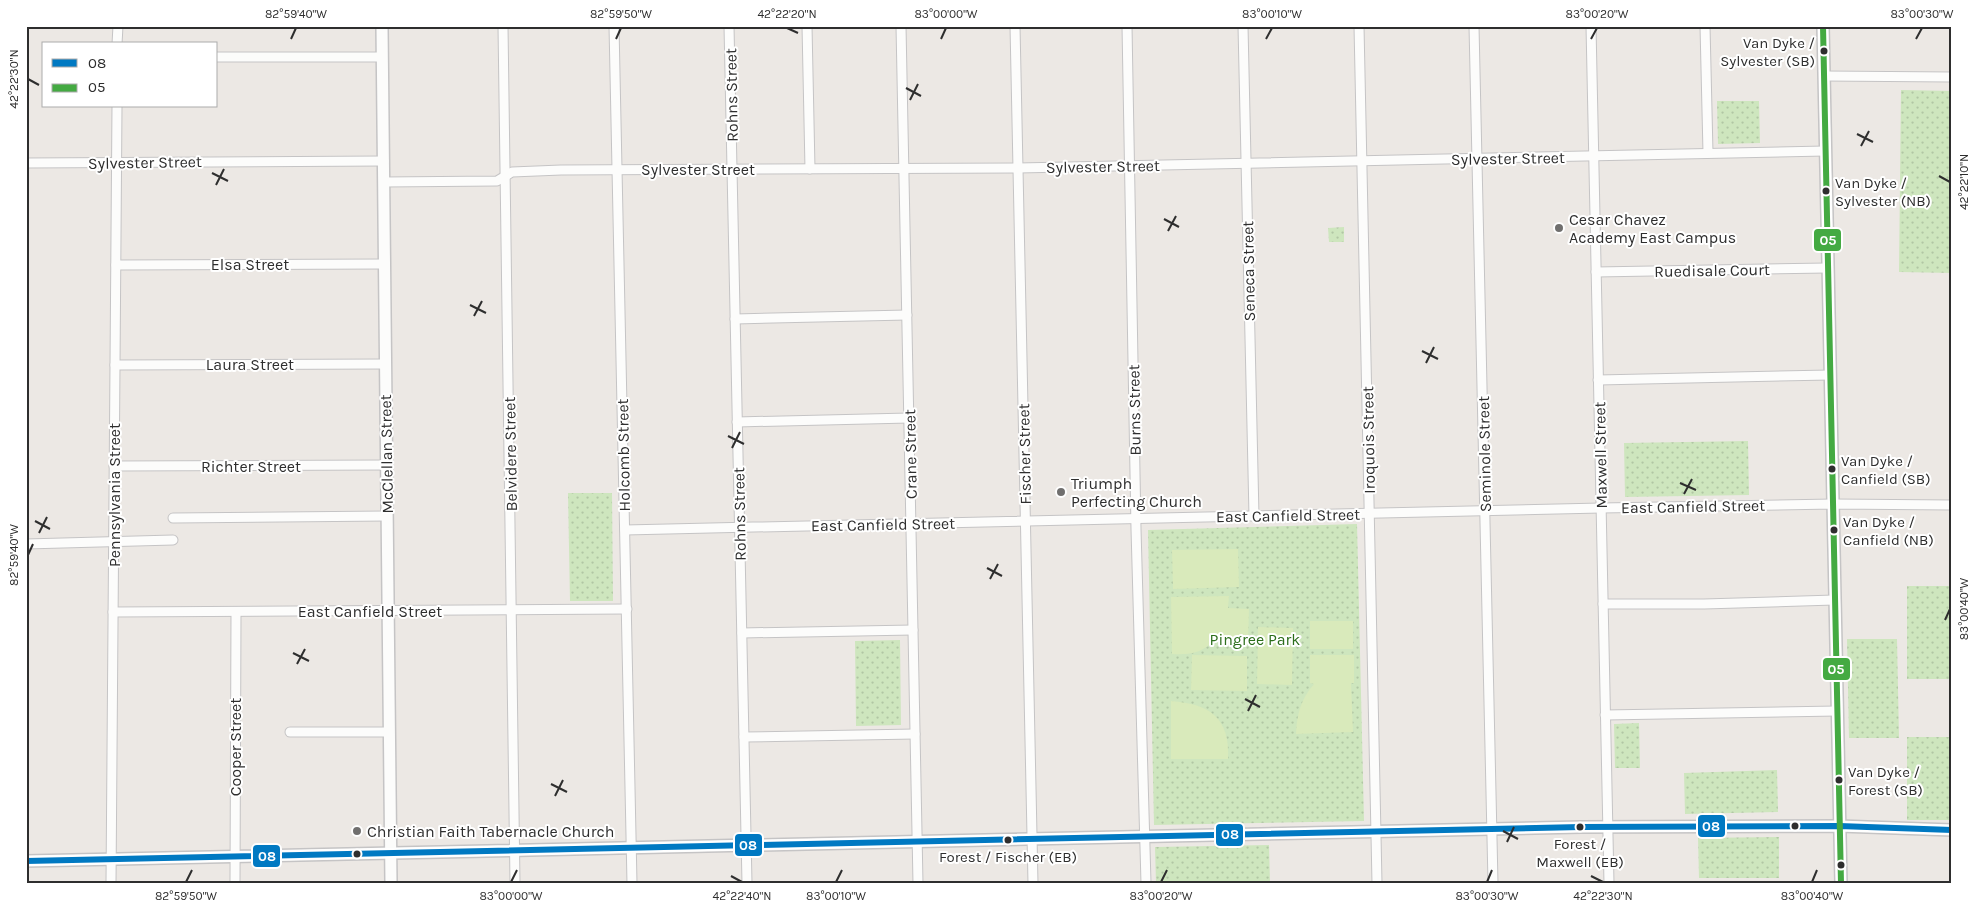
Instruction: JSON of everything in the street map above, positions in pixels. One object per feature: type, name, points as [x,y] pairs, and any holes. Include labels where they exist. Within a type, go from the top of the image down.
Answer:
[{"type":"main road","name":"McClellan Street","points":[[382,26],[391,883]]},
{"type":"main road","points":[[1823,26],[1840,883]]},
{"type":"main road","points":[[26,861],[1492,829],[1839,826],[1952,830]]},
{"type":"street","points":[[117,42],[118,26]]},
{"type":"street","name":"Belvidere Street","points":[[504,26],[515,883]]},
{"type":"street","name":"Holcomb Street","points":[[614,26],[632,883]]},
{"type":"street","name":"Rohns Street","points":[[729,26],[747,883]]},
{"type":"street","points":[[807,26],[810,169]]},
{"type":"street","name":"Crane Street","points":[[901,26],[918,883]]},
{"type":"street","name":"Fischer Street","points":[[1015,26],[1033,883]]},
{"type":"street","name":"Burns Street","points":[[1127,26],[1136,518],[1146,883]]},
{"type":"street","name":"Seneca Street","points":[[1243,26],[1254,516]]},
{"type":"street","name":"Iroquois Street","points":[[1359,26],[1377,883]]},
{"type":"street","name":"Seminole Street","points":[[1474,26],[1493,883]]},
{"type":"street","name":"Maxwell Street","points":[[1591,26],[1609,883]]},
{"type":"street","points":[[1705,26],[1708,153]]},
{"type":"street","points":[[218,57],[382,57]]},
{"type":"street","points":[[1824,76],[1952,77]]},
{"type":"street","name":"Pennsylvania Street","points":[[111,883],[117,108]]},
{"type":"street","name":"Sylvester Street","points":[[384,182],[497,181],[516,172],[1018,168],[1825,151]]},
{"type":"street","name":"Sylvester Street","points":[[26,163],[384,160]]},
{"type":"street","name":"Elsa Street","points":[[116,265],[385,264]]},
{"type":"street","name":"Ruedisale Court","points":[[1596,272],[1827,268]]},
{"type":"street","points":[[735,319],[907,315]]},
{"type":"street","name":"Laura Street","points":[[115,365],[386,364]]},
{"type":"street","points":[[1598,380],[1830,375]]},
{"type":"street","points":[[737,422],[909,418]]},
{"type":"street","name":"Richter Street","points":[[114,466],[387,465]]},
{"type":"street","name":"East Canfield Street","points":[[625,530],[1485,510],[1832,504],[1952,506]]},
{"type":"street","points":[[173,518],[387,516]]},
{"type":"street","points":[[26,544],[173,540]]},
{"type":"street","points":[[1603,604],[1704,604],[1834,600]]},
{"type":"street","name":"East Canfield Street","points":[[113,612],[626,609]]},
{"type":"street","name":"Cooper Street","points":[[235,883],[236,612]]},
{"type":"street","points":[[742,633],[913,630]]},
{"type":"street","points":[[1605,715],[1837,711]]},
{"type":"street","points":[[290,732],[389,732]]},
{"type":"street","points":[[744,737],[915,734]]},
{"type":"green space","points":[[1901,90],[1952,91],[1952,273],[1899,272]]},
{"type":"green space","points":[[1717,101],[1759,101],[1760,143],[1718,144]]},
{"type":"green space","points":[[1344,227],[1344,242],[1329,242],[1328,228]]},
{"type":"green space","points":[[1748,441],[1749,495],[1625,497],[1624,443]]},
{"type":"green space","points":[[568,493],[612,493],[613,601],[570,601]]},
{"type":"green space","name":"Pingree Park","points":[[1357,524],[1364,821],[1154,825],[1148,530]]},
{"type":"green space","points":[[1238,549],[1239,587],[1173,589],[1172,550]]},
{"type":"green space","points":[[1907,586],[1952,586],[1952,679],[1907,679]]},
{"type":"green space","points":[[1229,596],[1228,608],[1249,609],[1248,644],[1220,643],[1220,635],[1199,651],[1187,654],[1172,654],[1171,597]]},
{"type":"green space","points":[[1310,621],[1353,621],[1353,649],[1310,649]]},
{"type":"green space","points":[[1258,627],[1293,628],[1292,685],[1257,684]]},
{"type":"green space","points":[[1847,639],[1897,639],[1899,738],[1849,738]]},
{"type":"green space","points":[[900,640],[901,725],[856,726],[855,641]]},
{"type":"green space","points":[[1192,655],[1247,656],[1247,691],[1191,690]]},
{"type":"green space","points":[[1310,655],[1354,655],[1354,683],[1351,683],[1353,732],[1296,734],[1300,707],[1314,684],[1310,683]]},
{"type":"green space","points":[[1171,701],[1197,706],[1215,716],[1221,723],[1225,733],[1228,745],[1228,759],[1171,759]]},
{"type":"green space","points":[[1639,723],[1640,768],[1615,768],[1614,724]]},
{"type":"green space","points":[[1907,737],[1952,737],[1952,820],[1907,820]]},
{"type":"green space","points":[[1777,770],[1778,812],[1685,814],[1684,773]]},
{"type":"green space","points":[[1779,837],[1779,878],[1699,878],[1698,838]]},
{"type":"green space","points":[[1269,845],[1270,883],[1156,883],[1155,847]]},
{"type":"transit line","name":"05","points":[[1823,26],[1841,883]]},
{"type":"transit line","name":"08","points":[[26,861],[1581,827],[1839,826],[1952,830]]},
{"type":"place","name":"Van Dyke / Sylvester (SB)","points":[[1824,51]]},
{"type":"place","name":"Van Dyke / Sylvester (NB)","points":[[1826,191]]},
{"type":"place","name":"Cesar Chavez Academy East Campus","points":[[1559,228]]},
{"type":"place","name":"Van Dyke / Canfield (SB)","points":[[1832,469]]},
{"type":"place","name":"Triumph Perfecting Church","points":[[1061,492]]},
{"type":"place","name":"Van Dyke / Canfield (NB)","points":[[1834,530]]},
{"type":"place","name":"Van Dyke / Forest (SB)","points":[[1839,780]]},
{"type":"place","name":"Forest / Maxwell (EB)","points":[[1580,827]]},
{"type":"place","name":"Christian Faith Tabernacle Church","points":[[357,831]]},
{"type":"place","name":"Forest / Fischer (EB)","points":[[1008,840]]}]
